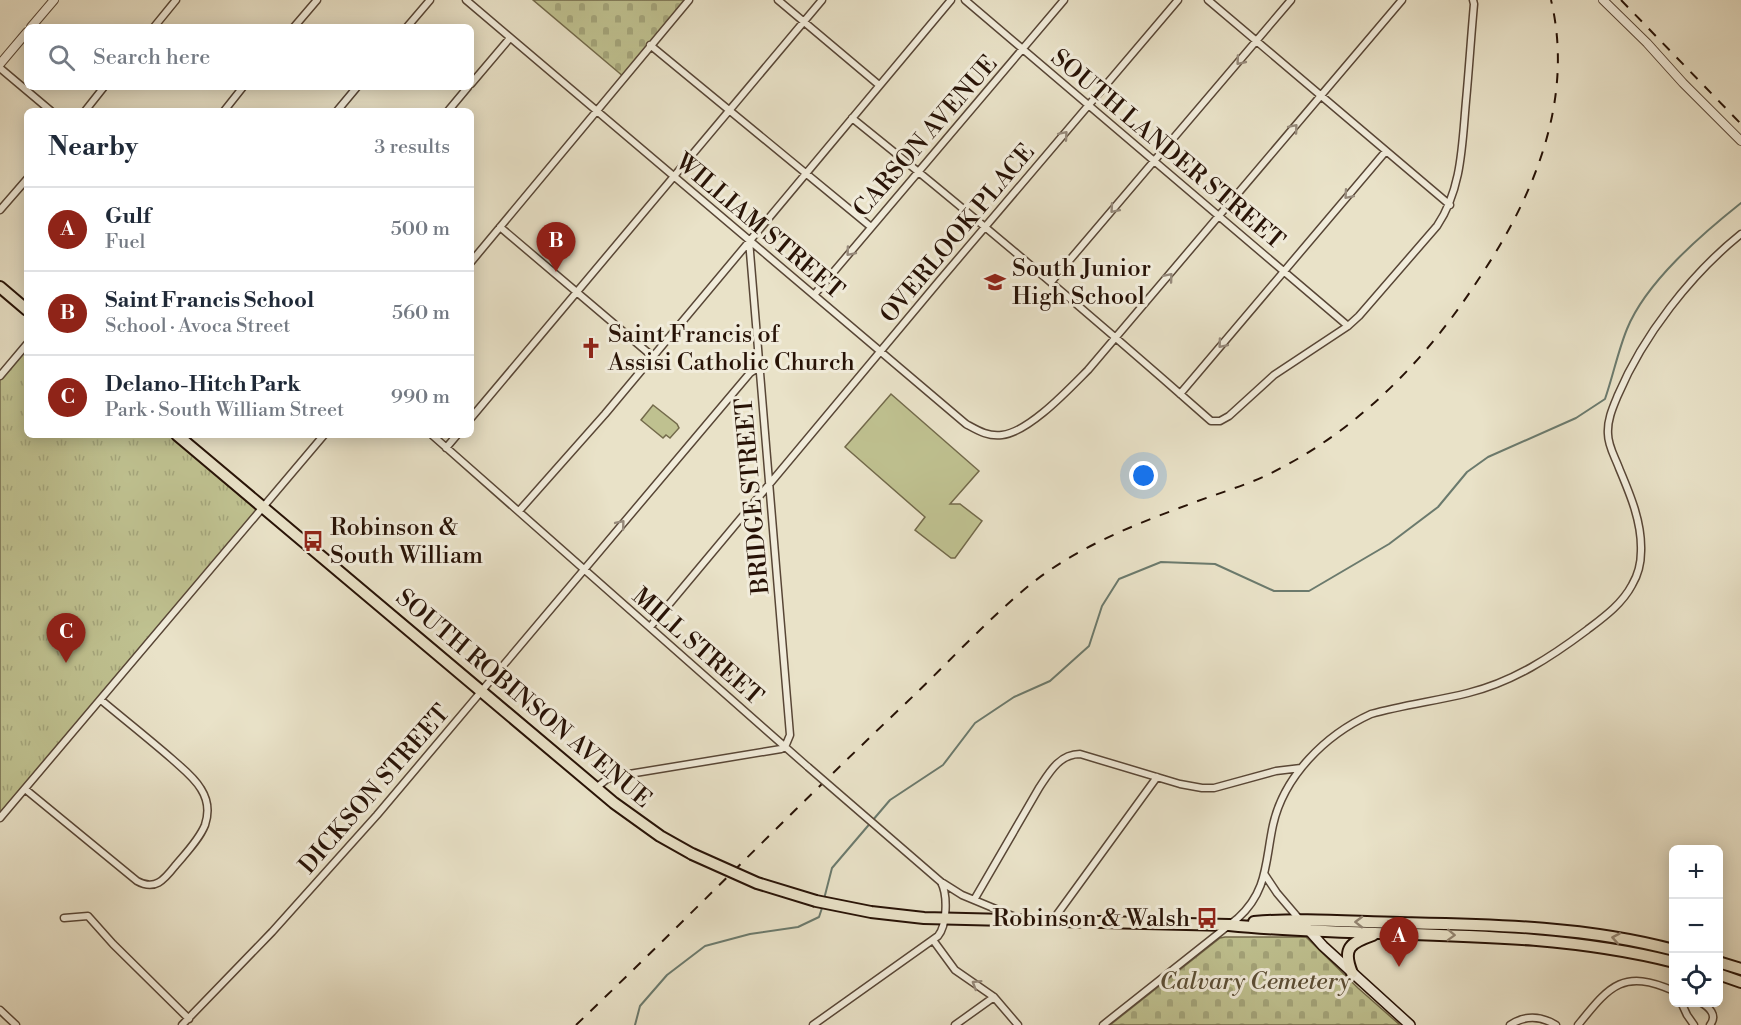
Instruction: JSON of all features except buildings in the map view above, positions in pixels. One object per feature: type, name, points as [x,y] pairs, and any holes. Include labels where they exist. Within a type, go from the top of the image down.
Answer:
[{"type":"highway","points":[[0,287],[24,307]]},
{"type":"highway","name":"SOUTH ROBINSON AVENUE","points":[[181,438],[596,788],[645,826],[692,854],[757,883],[816,902],[862,911],[944,918],[1229,925]]},
{"type":"highway","points":[[1229,925],[1300,921],[1532,927],[1604,936],[1669,949]]},
{"type":"highway","points":[[1229,925],[1539,940],[1611,949],[1669,961]]},
{"type":"highway","points":[[1352,973],[1347,957],[1351,945],[1378,933]]},
{"type":"highway","points":[[1723,963],[1741,969]]},
{"type":"highway","points":[[1723,975],[1741,981]]},
{"type":"main road","points":[[1300,921],[1352,973],[1410,1025]]},
{"type":"street","points":[[34,24],[54,0]]},
{"type":"street","points":[[156,24],[176,0]]},
{"type":"street","points":[[297,24],[317,0]]},
{"type":"street","points":[[410,24],[430,0]]},
{"type":"street","name":"WILLIAM STREET","points":[[466,0],[966,424],[980,432],[1003,435],[1027,425],[1069,389],[1220,216],[1402,0]]},
{"type":"street","points":[[474,258],[689,0]]},
{"type":"street","points":[[778,0],[879,85]]},
{"type":"street","points":[[474,414],[822,0]]},
{"type":"street","points":[[519,511],[569,455],[951,0]]},
{"type":"street","name":"SOUTH LANDER STREET","points":[[965,0],[1348,326]]},
{"type":"street","name":"CARSON AVENUE","points":[[814,295],[1064,0]]},
{"type":"street","name":"OVERLOOK PLACE","points":[[650,627],[880,351],[1178,0]]},
{"type":"street","points":[[1208,0],[1450,205]]},
{"type":"street","points":[[1051,282],[1291,0]]},
{"type":"street","points":[[852,118],[986,227],[1214,422],[1229,416],[1269,379],[1348,326],[1359,316],[1437,226],[1450,205],[1460,162],[1473,0]]},
{"type":"street","points":[[1603,0],[1741,141]]},
{"type":"street","points":[[24,36],[0,66],[24,87]]},
{"type":"street","points":[[474,81],[510,38]]},
{"type":"street","points":[[650,45],[871,227]]},
{"type":"street","points":[[27,90],[48,108]]},
{"type":"street","points":[[87,108],[102,90]]},
{"type":"street","points":[[226,108],[241,90]]},
{"type":"street","points":[[340,108],[354,90]]},
{"type":"street","points":[[451,108],[466,90]]},
{"type":"street","points":[[1180,394],[1386,151]]},
{"type":"street","points":[[0,210],[24,182]]},
{"type":"street","points":[[500,227],[652,356]]},
{"type":"street","points":[[1103,1025],[1229,925],[1252,904],[1265,875],[1278,809],[1283,795],[1300,768],[1341,731],[1371,714],[1469,693],[1518,675],[1566,646],[1625,596],[1640,563],[1641,537],[1630,495],[1608,438],[1612,410],[1636,360],[1671,306],[1714,259],[1741,234]]},
{"type":"street","name":"BRIDGE STREET","points":[[749,240],[790,735],[785,747]]},
{"type":"street","points":[[0,376],[24,348]]},
{"type":"street","points":[[584,569],[750,373],[759,367]]},
{"type":"street","points":[[0,818],[321,438]]},
{"type":"street","name":"MILL STREET","points":[[435,438],[941,882],[974,900],[1021,920]]},
{"type":"street","points":[[446,448],[454,438]]},
{"type":"street","name":"DICKSON STREET","points":[[182,1025],[224,984],[391,800],[584,569]]},
{"type":"street","points":[[25,789],[146,886],[155,884],[173,869],[200,835],[206,823],[207,805],[204,795],[194,779],[101,700]]},
{"type":"street","points":[[596,788],[608,779],[623,775],[785,747]]},
{"type":"street","points":[[974,900],[1039,788],[1058,762],[1073,754],[1202,788],[1214,788],[1276,771],[1300,768]]},
{"type":"street","points":[[1053,920],[1157,777]]},
{"type":"street","points":[[1265,875],[1300,921]]},
{"type":"street","points":[[813,1025],[941,932],[945,893],[941,882]]},
{"type":"street","points":[[64,918],[88,916],[189,1019]]},
{"type":"street","points":[[933,940],[955,970],[994,997],[1018,1025]]},
{"type":"street","points":[[1578,1025],[1606,992],[1620,984],[1631,981],[1649,982],[1669,989]]},
{"type":"street","points":[[955,1025],[994,997]]},
{"type":"street","points":[[1683,1007],[1694,1025]]},
{"type":"street","points":[[1707,1007],[1714,1016],[1710,1025]]},
{"type":"street","points":[[0,1010],[16,1025]]},
{"type":"street","points":[[1510,1025],[1518,1020],[1533,1017],[1556,1025]]},
{"type":"green space","points":[[533,0],[690,0],[624,77]]},
{"type":"green space","points":[[24,350],[24,438],[181,438],[263,506],[0,820],[0,378]]},
{"type":"green space","points":[[891,394],[979,471],[950,504],[960,504],[982,521],[955,558],[951,558],[915,530],[925,517],[845,447]]},
{"type":"green space","points":[[653,405],[677,424],[679,428],[670,438],[666,435],[663,438],[641,420]]},
{"type":"green space","name":"Calvary Cemetery","points":[[1306,937],[1400,1025],[1110,1025],[1220,938]]},
{"type":"waterway","points":[[824,899],[832,868],[890,800],[943,765],[975,723],[1014,697],[1050,681],[1089,646],[1102,606],[1119,579],[1161,562],[1215,564],[1274,591],[1309,591],[1389,544],[1438,507],[1467,472],[1488,457],[1576,418],[1605,399],[1627,329],[1647,294],[1676,260],[1741,203]]},
{"type":"waterway","points":[[635,1025],[640,1006],[667,975],[705,946],[750,934],[798,927],[819,917],[823,905]]},
{"type":"railway","points":[[576,1025],[983,627],[1031,584],[1087,548],[1128,528],[1259,479],[1281,468],[1311,451],[1339,431],[1392,387],[1438,336],[1459,308],[1498,249],[1532,182],[1553,111],[1557,75],[1557,38],[1551,0]]},
{"type":"railway","points":[[1621,0],[1741,124]]},
{"type":"place","name":"Saint Francis School","points":[[556,272]]},
{"type":"place","name":"South Junior High School","points":[[995,282]]},
{"type":"place","name":"Saint Francis of Assisi Catholic Church","points":[[591,348]]},
{"type":"place","name":"Robinson & South William","points":[[313,541]]},
{"type":"place","name":"Delano-Hitch Park","points":[[66,663]]},
{"type":"place","name":"Robinson & Walsh","points":[[1207,918]]},
{"type":"place","name":"Gulf","points":[[1399,967]]}]
